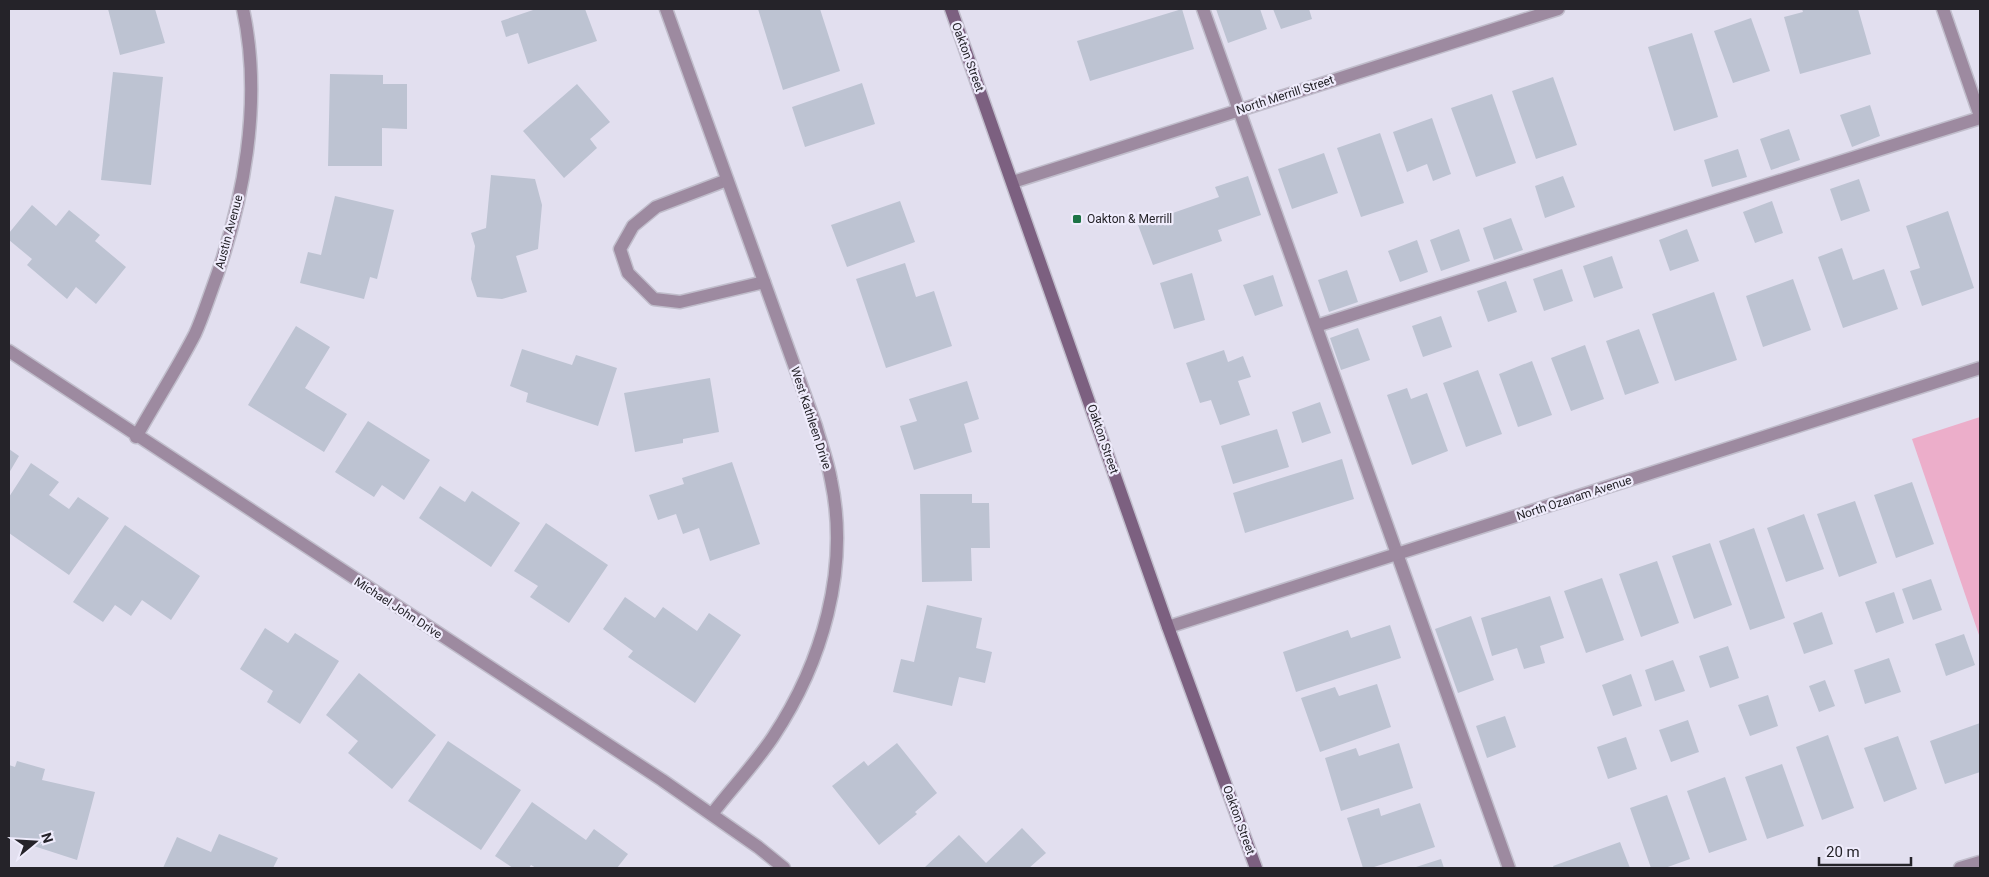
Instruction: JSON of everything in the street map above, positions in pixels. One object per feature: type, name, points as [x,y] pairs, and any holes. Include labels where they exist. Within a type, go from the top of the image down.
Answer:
[{"type":"main road","name":"Oakton Street","points":[[951,9],[1168,627],[1256,868]]},
{"type":"street","name":"Austin Avenue","points":[[136,437],[195,334],[221,265],[240,199],[252,108],[248,33],[243,9]]},
{"type":"street","name":"West Kathleen Drive","points":[[666,9],[816,426],[832,481],[838,534],[834,587],[818,648],[798,694],[773,737],[712,814]]},
{"type":"street","points":[[1202,9],[1509,868]]},
{"type":"street","name":"North Merrill Street","points":[[1013,182],[1558,9]]},
{"type":"street","points":[[1316,326],[1980,117],[1943,9]]},
{"type":"street","points":[[728,180],[656,207],[633,226],[620,249],[628,273],[654,299],[680,302],[764,282]]},
{"type":"street","name":"Michael John Drive","points":[[9,351],[136,437],[712,814],[784,868]]},
{"type":"street","name":"North Ozanam Avenue","points":[[1168,627],[1980,368]]},
{"type":"street","points":[[1960,868],[1980,862]]},
{"type":"shaded area","points":[[1980,417],[1980,638],[1912,439]]},
{"type":"building","points":[[108,9],[155,9],[165,43],[120,55]]},
{"type":"building","points":[[536,9],[585,9],[597,41],[528,64],[518,33],[506,37],[501,21]]},
{"type":"building","points":[[758,9],[820,9],[840,71],[783,90]]},
{"type":"building","points":[[1182,9],[1194,49],[1090,81],[1077,41]]},
{"type":"building","points":[[1216,9],[1260,9],[1267,29],[1228,43]]},
{"type":"building","points":[[1273,9],[1309,9],[1312,19],[1281,29]]},
{"type":"building","points":[[1802,9],[1858,9],[1871,54],[1800,74],[1784,17],[1803,12]]},
{"type":"building","points":[[1751,18],[1770,71],[1733,83],[1714,31]]},
{"type":"building","points":[[1692,33],[1718,117],[1674,131],[1648,47]]},
{"type":"building","points":[[113,72],[163,77],[151,185],[101,180]]},
{"type":"building","points":[[330,74],[383,75],[383,84],[407,84],[407,129],[382,128],[382,166],[328,166]]},
{"type":"building","points":[[1553,77],[1577,145],[1536,159],[1512,91]]},
{"type":"building","points":[[862,83],[875,124],[805,147],[792,107]]},
{"type":"building","points":[[577,84],[610,122],[590,139],[597,148],[564,178],[523,131]]},
{"type":"building","points":[[1492,94],[1516,163],[1476,177],[1451,108]]},
{"type":"building","points":[[1870,105],[1880,136],[1852,147],[1840,115]]},
{"type":"building","points":[[1432,118],[1451,174],[1433,181],[1427,164],[1407,172],[1393,132]]},
{"type":"building","points":[[1789,129],[1800,160],[1771,170],[1760,139]]},
{"type":"building","points":[[1380,133],[1404,203],[1361,217],[1337,148]]},
{"type":"building","points":[[1738,149],[1747,177],[1712,187],[1704,160]]},
{"type":"building","points":[[1324,153],[1338,193],[1292,209],[1278,169]]},
{"type":"building","points":[[491,175],[535,179],[542,205],[538,249],[516,256],[527,292],[502,299],[477,297],[471,279],[475,246],[471,233],[486,228]]},
{"type":"building","points":[[1248,176],[1261,215],[1218,230],[1222,241],[1153,265],[1138,225],[1219,197],[1215,187]]},
{"type":"building","points":[[1563,176],[1575,207],[1545,218],[1535,186]]},
{"type":"building","points":[[1859,179],[1870,211],[1841,221],[1830,189]]},
{"type":"building","points":[[335,196],[394,210],[377,279],[370,277],[364,299],[300,283],[308,252],[321,255]]},
{"type":"building","points":[[900,201],[915,242],[847,267],[831,225]]},
{"type":"building","points":[[1772,201],[1783,233],[1755,243],[1743,212]]},
{"type":"building","points":[[32,205],[56,226],[69,210],[100,235],[95,241],[126,267],[96,304],[76,287],[67,299],[27,265],[32,259],[9,240],[9,233]]},
{"type":"building","points":[[1948,211],[1974,288],[1922,306],[1910,271],[1920,268],[1906,226]]},
{"type":"building","points":[[1511,218],[1523,250],[1494,260],[1483,228]]},
{"type":"building","points":[[1459,229],[1470,261],[1441,271],[1430,240]]},
{"type":"building","points":[[1687,229],[1699,261],[1670,271],[1659,240]]},
{"type":"building","points":[[1417,240],[1428,272],[1400,282],[1388,251]]},
{"type":"building","points":[[1842,248],[1853,280],[1884,269],[1898,309],[1843,328],[1818,257]]},
{"type":"building","points":[[1612,256],[1623,288],[1594,298],[1583,266]]},
{"type":"building","points":[[905,263],[916,297],[934,291],[952,346],[886,368],[856,279]]},
{"type":"building","points":[[1562,269],[1573,301],[1544,311],[1533,279]]},
{"type":"building","points":[[1347,270],[1358,302],[1329,312],[1318,280]]},
{"type":"building","points":[[1192,273],[1205,320],[1174,329],[1160,283]]},
{"type":"building","points":[[1273,275],[1283,306],[1255,316],[1243,285]]},
{"type":"building","points":[[1793,279],[1811,330],[1763,347],[1746,296]]},
{"type":"building","points":[[1506,281],[1517,312],[1488,322],[1477,291]]},
{"type":"building","points":[[1714,292],[1737,360],[1675,381],[1652,314]]},
{"type":"building","points":[[1441,316],[1452,347],[1423,357],[1412,326]]},
{"type":"building","points":[[296,326],[330,347],[305,388],[347,414],[324,452],[248,405]]},
{"type":"building","points":[[1358,328],[1370,360],[1341,370],[1330,338]]},
{"type":"building","points":[[1639,329],[1659,383],[1625,395],[1606,341]]},
{"type":"building","points":[[1585,345],[1604,399],[1571,411],[1551,358]]},
{"type":"building","points":[[522,349],[572,365],[576,355],[617,368],[598,426],[526,402],[528,393],[510,386]]},
{"type":"building","points":[[1224,350],[1228,362],[1243,356],[1251,377],[1238,381],[1250,415],[1220,425],[1211,400],[1200,403],[1186,363]]},
{"type":"building","points":[[1532,361],[1552,415],[1518,427],[1499,374]]},
{"type":"building","points":[[1478,370],[1502,434],[1466,447],[1443,383]]},
{"type":"building","points":[[710,378],[719,432],[683,439],[683,443],[635,452],[624,393]]},
{"type":"building","points":[[967,381],[979,419],[964,424],[972,452],[914,470],[900,426],[917,421],[909,399]]},
{"type":"building","points":[[1407,388],[1411,399],[1427,393],[1448,451],[1412,465],[1387,395]]},
{"type":"building","points":[[1320,402],[1331,433],[1302,443],[1292,412]]},
{"type":"building","points":[[368,421],[430,460],[404,500],[382,485],[374,497],[335,472]]},
{"type":"building","points":[[1277,429],[1289,467],[1233,484],[1221,446]]},
{"type":"building","points":[[9,449],[19,456],[9,473]]},
{"type":"building","points":[[1342,459],[1354,499],[1245,533],[1233,493]]},
{"type":"building","points":[[732,462],[760,544],[710,561],[699,528],[683,534],[676,514],[658,520],[649,495],[684,484],[682,478]]},
{"type":"building","points":[[31,463],[59,482],[49,495],[69,509],[78,497],[109,518],[69,575],[9,533],[9,497]]},
{"type":"building","points":[[1912,482],[1934,544],[1896,558],[1874,495]]},
{"type":"building","points":[[440,486],[465,502],[472,491],[520,523],[491,567],[419,518]]},
{"type":"building","points":[[920,494],[972,494],[972,503],[989,503],[990,548],[971,548],[972,581],[922,582]]},
{"type":"building","points":[[1855,501],[1877,563],[1839,577],[1817,514]]},
{"type":"building","points":[[1804,514],[1824,569],[1786,582],[1767,528]]},
{"type":"building","points":[[546,523],[608,565],[569,623],[530,597],[538,586],[514,571]]},
{"type":"building","points":[[125,525],[200,576],[171,620],[142,600],[131,616],[115,605],[103,622],[73,602]]},
{"type":"building","points":[[1754,528],[1785,618],[1750,630],[1719,541]]},
{"type":"building","points":[[1710,543],[1732,605],[1694,619],[1672,556]]},
{"type":"building","points":[[1657,561],[1679,623],[1641,637],[1619,574]]},
{"type":"building","points":[[1602,578],[1624,640],[1586,653],[1564,591]]},
{"type":"building","points":[[1931,579],[1942,610],[1913,620],[1902,589]]},
{"type":"building","points":[[1894,592],[1904,623],[1876,633],[1865,602]]},
{"type":"building","points":[[1550,596],[1564,638],[1540,646],[1545,663],[1524,669],[1517,648],[1492,656],[1481,618]]},
{"type":"building","points":[[625,597],[655,618],[663,607],[697,631],[709,613],[741,635],[695,703],[628,657],[633,651],[603,629]]},
{"type":"building","points":[[927,605],[982,618],[976,648],[992,652],[985,683],[959,677],[952,706],[893,692],[901,659],[914,662]]},
{"type":"building","points":[[1822,612],[1833,644],[1804,654],[1793,623]]},
{"type":"building","points":[[1471,616],[1494,680],[1458,693],[1435,629]]},
{"type":"building","points":[[1390,625],[1401,658],[1296,692],[1283,652],[1348,630],[1351,638]]},
{"type":"building","points":[[265,628],[288,643],[295,633],[339,661],[300,724],[267,702],[273,691],[240,669]]},
{"type":"building","points":[[1964,634],[1975,665],[1946,676],[1935,644]]},
{"type":"building","points":[[1728,646],[1739,678],[1710,688],[1699,656]]},
{"type":"building","points":[[1889,658],[1901,692],[1865,704],[1854,670]]},
{"type":"building","points":[[1673,660],[1685,691],[1655,701],[1645,670]]},
{"type":"building","points":[[359,673],[436,735],[392,789],[348,753],[358,741],[326,715]]},
{"type":"building","points":[[1631,674],[1642,706],[1613,716],[1602,685]]},
{"type":"building","points":[[1825,680],[1835,706],[1819,712],[1809,686]]},
{"type":"building","points":[[1377,684],[1391,727],[1320,752],[1301,698],[1335,687],[1339,696]]},
{"type":"building","points":[[1768,695],[1778,726],[1750,736],[1738,705]]},
{"type":"building","points":[[1505,716],[1516,747],[1487,758],[1476,726]]},
{"type":"building","points":[[1688,720],[1699,752],[1671,762],[1659,730]]},
{"type":"building","points":[[1980,723],[1980,772],[1945,784],[1930,741]]},
{"type":"building","points":[[1828,735],[1854,808],[1822,820],[1796,747]]},
{"type":"building","points":[[1898,736],[1917,789],[1884,802],[1864,748]]},
{"type":"building","points":[[1626,737],[1637,769],[1608,779],[1597,747]]},
{"type":"building","points":[[448,741],[521,790],[481,850],[408,801]]},
{"type":"building","points":[[897,743],[937,793],[915,812],[917,814],[879,845],[832,786],[864,761],[868,766]]},
{"type":"building","points":[[1399,743],[1413,788],[1341,811],[1325,758],[1356,748],[1359,756]]},
{"type":"building","points":[[17,761],[45,769],[42,780],[95,792],[77,860],[9,838],[9,765],[15,767]]},
{"type":"building","points":[[1782,764],[1804,826],[1767,839],[1745,777]]},
{"type":"building","points":[[1725,777],[1747,840],[1709,853],[1687,791]]},
{"type":"building","points":[[1667,795],[1690,859],[1665,868],[1651,868],[1630,808]]},
{"type":"building","points":[[532,802],[586,840],[594,829],[628,854],[617,868],[536,868],[531,865],[529,868],[513,868],[495,856]]},
{"type":"building","points":[[1420,803],[1435,847],[1371,868],[1363,868],[1347,818],[1379,808],[1381,816]]},
{"type":"building","points":[[1022,828],[1046,853],[1029,868],[924,868],[959,835],[986,863]]},
{"type":"building","points":[[219,834],[278,858],[273,868],[163,868],[177,837],[211,852]]},
{"type":"building","points":[[1620,842],[1630,868],[1554,868],[1553,866]]},
{"type":"building","points":[[1441,859],[1444,868],[1413,868]]},
{"type":"place","name":"Oakton & Merrill","points":[[1077,219]]}]
